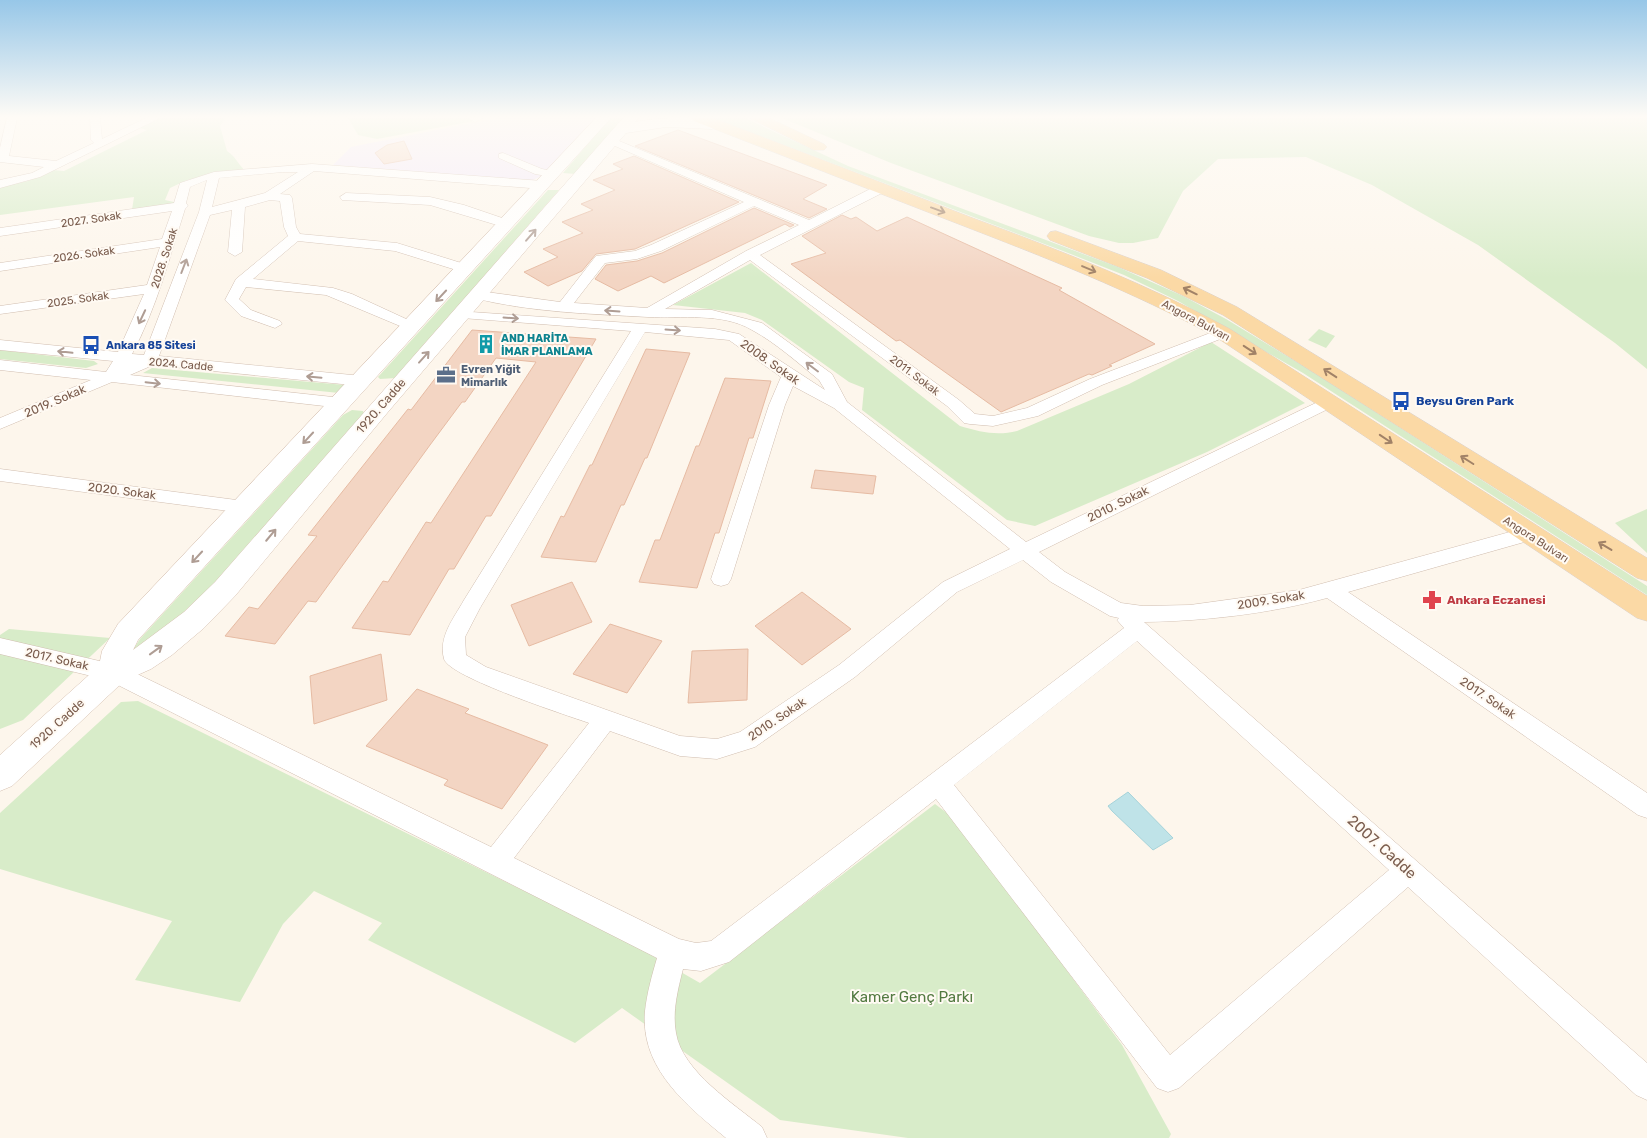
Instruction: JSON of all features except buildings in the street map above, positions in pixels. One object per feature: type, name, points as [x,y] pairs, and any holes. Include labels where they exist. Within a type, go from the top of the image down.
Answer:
[{"type":"main road","points":[[113,672],[117,651],[128,632],[556,171]]},
{"type":"main road","name":"1920. Cadde","points":[[0,776],[113,672],[140,661],[161,647],[194,620],[225,589],[585,171]]},
{"type":"main road","name":"Angora Bulvarı","points":[[834,171],[1121,282],[1223,333],[1647,610]]},
{"type":"main road","name":"Angora Bulvarı","points":[[880,171],[1108,255],[1202,297],[1262,330],[1647,571]]},
{"type":"main road","points":[[548,180],[576,182]]},
{"type":"main road","points":[[362,381],[399,385]]},
{"type":"main road","points":[[342,403],[380,407]]},
{"type":"street","points":[[0,184],[28,178],[44,171]]},
{"type":"street","name":"2028. Sokak","points":[[110,378],[123,358],[155,288],[168,242],[182,206],[184,185],[191,180],[214,175],[262,171]]},
{"type":"street","points":[[205,212],[269,196],[306,171]]},
{"type":"street","name":"2028. Sokak","points":[[387,171],[548,180]]},
{"type":"street","points":[[536,171],[548,180]]},
{"type":"street","points":[[699,171],[755,201],[807,224]]},
{"type":"street","name":"2028. Sokak","points":[[149,361],[205,212],[214,175]]},
{"type":"street","points":[[645,320],[664,302],[807,224],[880,189]]},
{"type":"street","points":[[269,196],[286,198],[290,227],[295,237]]},
{"type":"street","points":[[346,196],[430,201],[460,208],[507,224]]},
{"type":"street","points":[[564,307],[601,259],[637,255],[656,248],[755,201]]},
{"type":"street","points":[[236,252],[239,205]]},
{"type":"street","name":"2027. Sokak","points":[[0,232],[182,206]]},
{"type":"street","points":[[275,324],[246,312],[232,300],[241,282],[295,237],[397,247],[466,269]]},
{"type":"street","name":"2026. Sokak","points":[[0,267],[168,242]]},
{"type":"street","name":"2011. Sokak","points":[[751,254],[952,403],[970,419],[993,421],[1032,412],[1096,382],[1223,333]]},
{"type":"street","points":[[241,282],[328,291],[347,297],[412,327]]},
{"type":"street","name":"2025. Sokak","points":[[0,310],[155,288]]},
{"type":"street","points":[[479,295],[645,320],[712,314],[757,326],[826,378],[840,405]]},
{"type":"street","name":"2008. Sokak","points":[[462,314],[645,320],[734,337],[804,386],[840,405],[1025,550]]},
{"type":"street","name":"2010. Sokak","points":[[645,320],[454,637],[455,659],[478,673],[680,746],[717,749],[747,740],[847,671],[950,587],[1330,402]]},
{"type":"street","name":"2024. Cadde","points":[[0,345],[362,381]]},
{"type":"street","name":"2019. Sokak","points":[[0,424],[149,361]]},
{"type":"street","name":"2024. Cadde","points":[[0,365],[342,403]]},
{"type":"street","points":[[720,579],[777,405],[790,375]]},
{"type":"street","name":"2020. Sokak","points":[[0,475],[244,507]]},
{"type":"street","name":"2009. Sokak","points":[[1025,550],[1058,577],[1117,610],[1143,614],[1190,612],[1298,598],[1528,534]]},
{"type":"street","name":"2017. Sokak","points":[[1329,589],[1647,807]]},
{"type":"street","name":"2007. Cadde","points":[[1117,610],[1647,1084]]},
{"type":"street","name":"2017. Sokak","points":[[0,646],[113,672],[495,863],[673,951],[693,959],[706,958],[719,952],[937,782],[1138,629]]},
{"type":"street","points":[[495,863],[605,720]]},
{"type":"street","points":[[937,782],[1168,1077],[1408,870]]},
{"type":"street","points":[[673,951],[660,1013],[661,1033],[666,1052],[685,1082],[750,1138]]},
{"type":"shaded area","points":[[408,171],[546,171],[542,176],[530,181]]},
{"type":"green space","points":[[50,171],[246,171],[251,174],[187,180],[170,188],[165,200],[174,202],[172,209],[131,216],[134,197],[0,215],[0,187],[28,181]]},
{"type":"green space","points":[[565,171],[578,171],[576,174],[563,173]]},
{"type":"green space","points":[[853,171],[862,171],[1118,267],[1183,296],[1226,319],[1313,372],[1647,586],[1647,595],[1303,373],[1178,301],[1124,275]]},
{"type":"green space","points":[[913,171],[1205,171],[1183,191],[1158,238],[1133,243],[1119,243],[1089,236]]},
{"type":"green space","points":[[1339,171],[1647,171],[1647,369],[1615,343],[1478,245],[1372,185]]},
{"type":"green space","points":[[548,190],[559,190],[396,378],[380,379],[378,377]]},
{"type":"green space","points":[[751,263],[960,426],[975,430],[989,433],[1017,431],[1129,384],[1211,342],[1305,403],[1207,452],[1035,526],[1007,520],[862,410],[864,388],[849,382],[762,320],[745,313],[673,305]]},
{"type":"green space","points":[[1319,329],[1335,336],[1326,348],[1308,340]]},
{"type":"green space","points":[[0,350],[94,361],[98,364],[86,368],[0,359]]},
{"type":"green space","points":[[152,368],[345,385],[339,393],[143,373]]},
{"type":"green space","points":[[352,410],[363,411],[364,414],[235,565],[143,652],[132,651],[140,639],[343,415]]},
{"type":"green space","points":[[1647,509],[1647,553],[1615,523]]},
{"type":"green space","points":[[9,629],[110,638],[23,720],[0,729],[0,635]]},
{"type":"green space","name":"Kamer Genç Parkı","points":[[138,701],[632,944],[700,983],[935,804],[955,819],[1122,1045],[1171,1134],[1169,1138],[908,1138],[780,1120],[622,1008],[575,1043],[368,940],[382,923],[314,891],[283,924],[240,1002],[135,980],[172,921],[0,869],[0,813],[121,702]]},
{"type":"water","points":[[1128,792],[1173,838],[1153,850],[1112,811],[1108,806]]},
{"type":"place","name":"AND HARİTA İMAR PLANLAMA","points":[[486,344]]},
{"type":"place","name":"Ankara 85 Sitesi","points":[[91,345]]},
{"type":"place","name":"Evren Yiğit Mimarlık","points":[[446,375]]},
{"type":"place","name":"Beysu Gren Park","points":[[1401,401]]},
{"type":"place","name":"Ankara Eczanesi","points":[[1432,600]]}]
